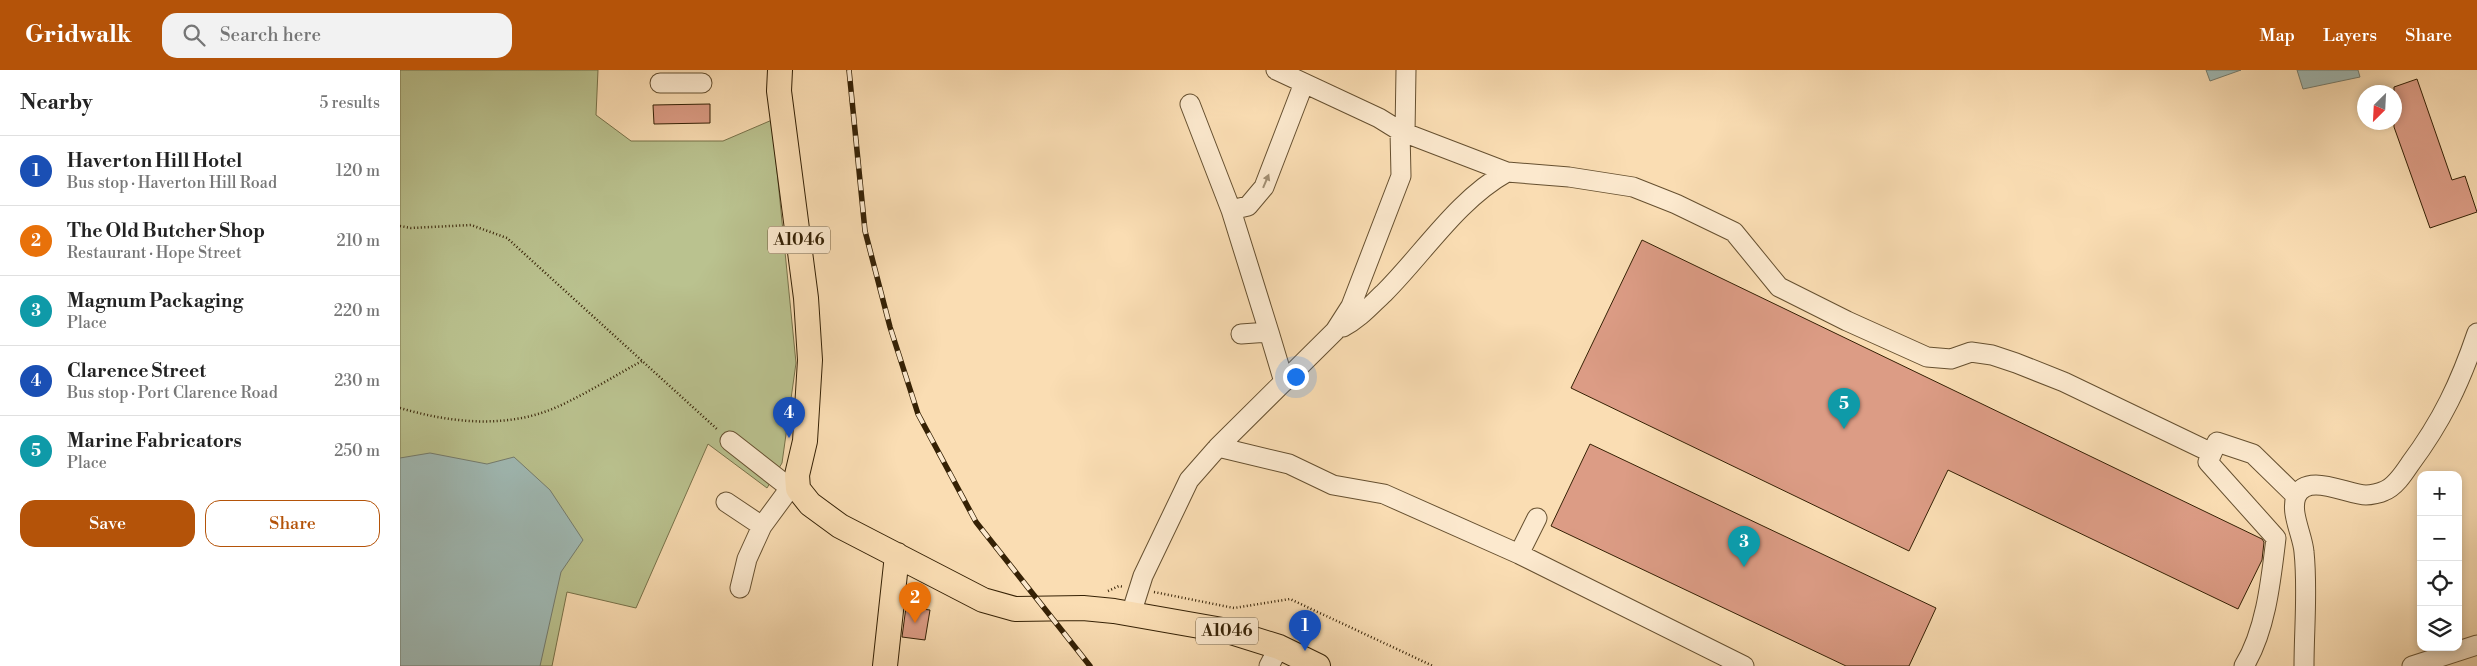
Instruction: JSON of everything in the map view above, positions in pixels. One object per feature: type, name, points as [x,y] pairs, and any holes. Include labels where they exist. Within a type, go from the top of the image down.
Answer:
[{"type":"main road","name":"A1046","points":[[780,70],[779,91],[806,298],[810,360],[805,441],[794,488],[810,504],[840,526],[983,600],[1015,609],[1083,608],[1131,614],[1228,631],[1274,656],[1318,666]]},
{"type":"main road","points":[[885,666],[897,555]]},
{"type":"street","points":[[1276,70],[1379,118],[1402,132],[1507,172],[1569,177],[1633,187],[1676,204],[1734,232],[1780,287],[1848,321],[1927,357],[1950,359],[1971,352],[1992,355],[2016,362],[2064,382],[2212,453]]},
{"type":"street","points":[[1131,614],[1143,576],[1189,480],[1218,447],[1335,331],[1351,306],[1401,176],[1406,70]]},
{"type":"street","points":[[660,83],[680,76],[702,83]]},
{"type":"street","points":[[1231,210],[1248,206],[1264,187],[1304,84]]},
{"type":"street","points":[[1190,104],[1231,210],[1284,382]]},
{"type":"street","points":[[1335,331],[1353,322],[1413,263],[1455,213],[1494,179],[1507,172]]},
{"type":"street","points":[[1241,334],[1269,332]]},
{"type":"street","points":[[2304,666],[2304,554],[2294,506],[2296,496],[2302,489],[2314,485],[2336,486],[2366,495],[2385,491],[2401,477],[2434,431],[2457,385],[2477,333]]},
{"type":"street","points":[[730,441],[794,488],[762,526],[748,559],[740,588]]},
{"type":"street","points":[[2244,666],[2250,656],[2270,594],[2276,538],[2208,462],[2218,442],[2253,454],[2296,496]]},
{"type":"street","points":[[1218,447],[1289,464],[1333,485],[1384,494],[1519,554],[1744,666]]},
{"type":"street","points":[[726,502],[762,526]]},
{"type":"street","points":[[1519,554],[1537,518]]},
{"type":"street","points":[[2412,666],[2477,645]]},
{"type":"path","points":[[400,226],[411,228],[471,226],[507,238],[730,441]]},
{"type":"path","points":[[400,408],[433,418],[473,423],[532,415],[557,407],[642,361]]},
{"type":"path","points":[[1106,592],[1119,586],[1234,608],[1290,599],[1433,666]]},
{"type":"green space","points":[[400,70],[598,70],[596,115],[631,141],[723,141],[772,120],[796,363],[782,463],[767,488],[708,444],[636,608],[567,592],[552,666],[400,666]]},
{"type":"water","points":[[2206,70],[2241,70],[2210,81]]},
{"type":"water","points":[[2297,70],[2358,70],[2360,77],[2303,89]]},
{"type":"water","points":[[430,453],[487,464],[514,457],[550,490],[583,540],[561,572],[540,666],[400,666],[400,458]]},
{"type":"building","points":[[2417,79],[2452,180],[2465,176],[2477,212],[2430,228],[2395,130],[2402,130],[2402,85],[2400,85]]},
{"type":"building","points":[[710,104],[710,123],[654,124],[653,105]]},
{"type":"building","points":[[1642,240],[2262,539],[2264,542],[2262,560],[2238,609],[1948,470],[1909,551],[1571,388]]},
{"type":"building","points":[[1590,444],[1936,608],[1909,666],[1846,666],[1551,526]]},
{"type":"building","points":[[906,607],[930,610],[925,640],[902,637]]},
{"type":"railway","points":[[849,70],[865,231],[890,327],[918,414],[976,522],[1090,666]]},
{"type":"place","name":"Marine Fabricators","points":[[1844,429]]},
{"type":"place","name":"Clarence Street","points":[[789,438]]},
{"type":"place","name":"Magnum Packaging","points":[[1744,567]]},
{"type":"place","name":"The Old Butcher Shop","points":[[915,623]]},
{"type":"place","name":"Haverton Hill Hotel","points":[[1305,651]]}]
